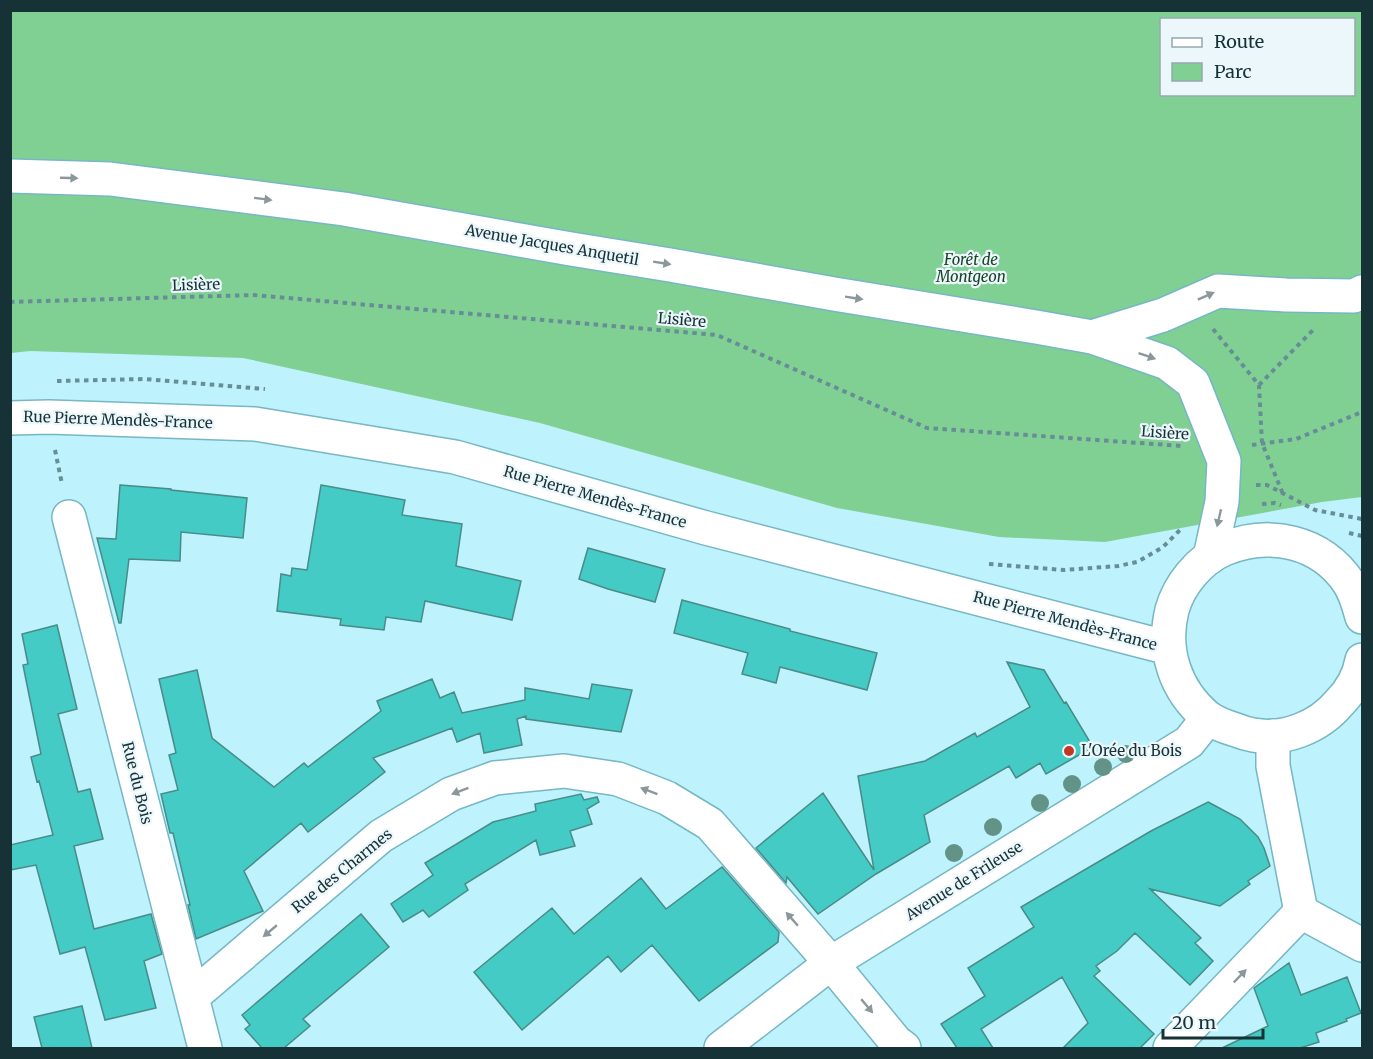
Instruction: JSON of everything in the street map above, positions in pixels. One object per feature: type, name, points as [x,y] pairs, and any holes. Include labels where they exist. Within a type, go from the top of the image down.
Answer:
[{"type":"street","name":"Avenue Jacques Anquetil","points":[[10,176],[110,179],[344,209],[1092,337],[1167,363],[1193,383],[1224,460],[1222,497],[1210,557]]},
{"type":"street","name":"Avenue Jacques Anquetil","points":[[1092,337],[1163,315],[1218,291],[1286,295],[1358,294]]},
{"type":"street","name":"Rue Pierre Mendès-France","points":[[10,418],[49,417],[255,424],[455,457],[706,528],[1168,648]]},
{"type":"street","name":"Rue du Bois","points":[[69,517],[205,1048]]},
{"type":"street","points":[[1362,617],[1357,598],[1349,583],[1349,566],[1282,540],[1247,541],[1210,557],[1198,567],[1183,586],[1174,602],[1168,648],[1174,672],[1194,705],[1208,718],[1253,735],[1274,736],[1291,733],[1353,704],[1355,683],[1362,660]]},
{"type":"street","name":"Avenue de Frileuse","points":[[721,1048],[831,963],[1189,742],[1208,718]]},
{"type":"street","points":[[1274,736],[1273,766],[1301,912]]},
{"type":"street","name":"Rue des Charmes","points":[[192,997],[381,836],[450,794],[495,778],[564,771],[618,779],[667,798],[710,824],[831,963],[896,1042],[904,1048]]},
{"type":"street","points":[[1301,912],[1362,945]]},
{"type":"street","points":[[1170,1048],[1301,912]]},
{"type":"path","points":[[1259,385],[1318,325],[1358,294]]},
{"type":"path","name":"Lisière","points":[[10,302],[253,295],[717,335],[927,428],[1219,449],[1296,439],[1362,412]]},
{"type":"path","points":[[1191,303],[1259,385],[1262,444],[1283,494]]},
{"type":"path","points":[[55,381],[145,379],[259,387],[269,390]]},
{"type":"path","points":[[49,417],[69,517]]},
{"type":"path","points":[[988,564],[1064,570],[1118,566],[1137,562],[1163,547],[1188,522],[1210,511],[1222,497],[1267,485],[1315,510],[1362,519]]},
{"type":"path","points":[[1222,497],[1275,503],[1285,507]]},
{"type":"path","points":[[1340,531],[1362,536]]},
{"type":"green space","name":"Forêt de Montgeon","points":[[11,11],[1362,11],[1362,497],[1322,502],[1105,542],[999,537],[837,508],[540,423],[243,358],[30,351],[11,353]]},
{"type":"building","points":[[120,485],[247,498],[243,538],[181,532],[180,561],[129,559],[121,623],[119,623],[97,538],[116,539]]},
{"type":"building","points":[[321,485],[405,500],[402,515],[462,524],[456,566],[521,581],[512,620],[425,601],[421,622],[386,617],[384,630],[340,625],[341,619],[277,611],[281,574],[291,576],[292,568],[307,570]]},
{"type":"building","points":[[588,548],[665,569],[655,602],[579,579]]},
{"type":"building","points":[[682,600],[877,653],[867,690],[780,667],[776,683],[742,674],[748,653],[674,633]]},
{"type":"building","points":[[57,625],[77,709],[58,714],[78,792],[90,789],[103,839],[74,846],[94,929],[151,914],[162,954],[144,961],[156,1008],[105,1020],[85,947],[60,954],[36,865],[10,870],[10,845],[53,835],[31,757],[41,754],[23,665],[28,664],[22,634]]},
{"type":"building","points":[[1007,662],[1044,670],[1093,747],[1046,774],[1040,763],[1016,778],[1009,766],[924,815],[930,842],[876,874],[818,914],[787,877],[786,883],[756,848],[823,793],[874,870],[858,776],[925,761],[975,733],[977,737],[1030,707]]},
{"type":"building","points":[[197,670],[212,738],[274,787],[304,763],[308,767],[381,711],[377,701],[432,679],[440,698],[454,692],[462,713],[525,700],[525,688],[589,699],[592,684],[632,690],[621,732],[526,719],[526,716],[517,719],[522,745],[484,753],[480,733],[457,742],[452,728],[373,758],[385,772],[308,832],[301,823],[244,871],[263,911],[196,939],[173,833],[170,833],[161,794],[178,790],[169,755],[176,753],[159,679]]},
{"type":"building","points":[[581,794],[584,800],[597,797],[599,802],[587,809],[592,824],[570,831],[575,846],[540,855],[536,840],[465,884],[468,890],[429,917],[423,910],[403,922],[391,904],[433,875],[425,863],[493,822],[536,811],[535,804]]},
{"type":"building","points":[[1208,802],[1240,819],[1258,837],[1270,866],[1248,881],[1250,884],[1220,906],[1150,889],[1201,938],[1195,943],[1213,961],[1190,985],[1135,933],[1117,951],[1096,966],[1100,971],[1094,976],[1154,1034],[1140,1048],[1063,1048],[1088,1023],[1062,977],[981,1029],[993,1048],[957,1048],[941,1024],[985,996],[968,968],[1034,927],[1021,907],[1151,831]]},
{"type":"building","points":[[722,867],[779,932],[778,942],[699,1001],[652,945],[621,972],[608,956],[522,1030],[474,972],[552,908],[574,934],[641,878],[666,909]]},
{"type":"building","points":[[361,914],[389,947],[303,1019],[310,1026],[284,1048],[262,1048],[245,1029],[250,1025],[242,1015]]},
{"type":"building","points":[[1289,963],[1301,995],[1347,977],[1361,1013],[1316,1033],[1319,1042],[1300,1048],[1222,1048],[1268,1026],[1254,988]]},
{"type":"building","points":[[82,1006],[92,1048],[42,1048],[34,1017]]},
{"type":"place","name":"L'Orée du Bois","points":[[1069,751]]}]
